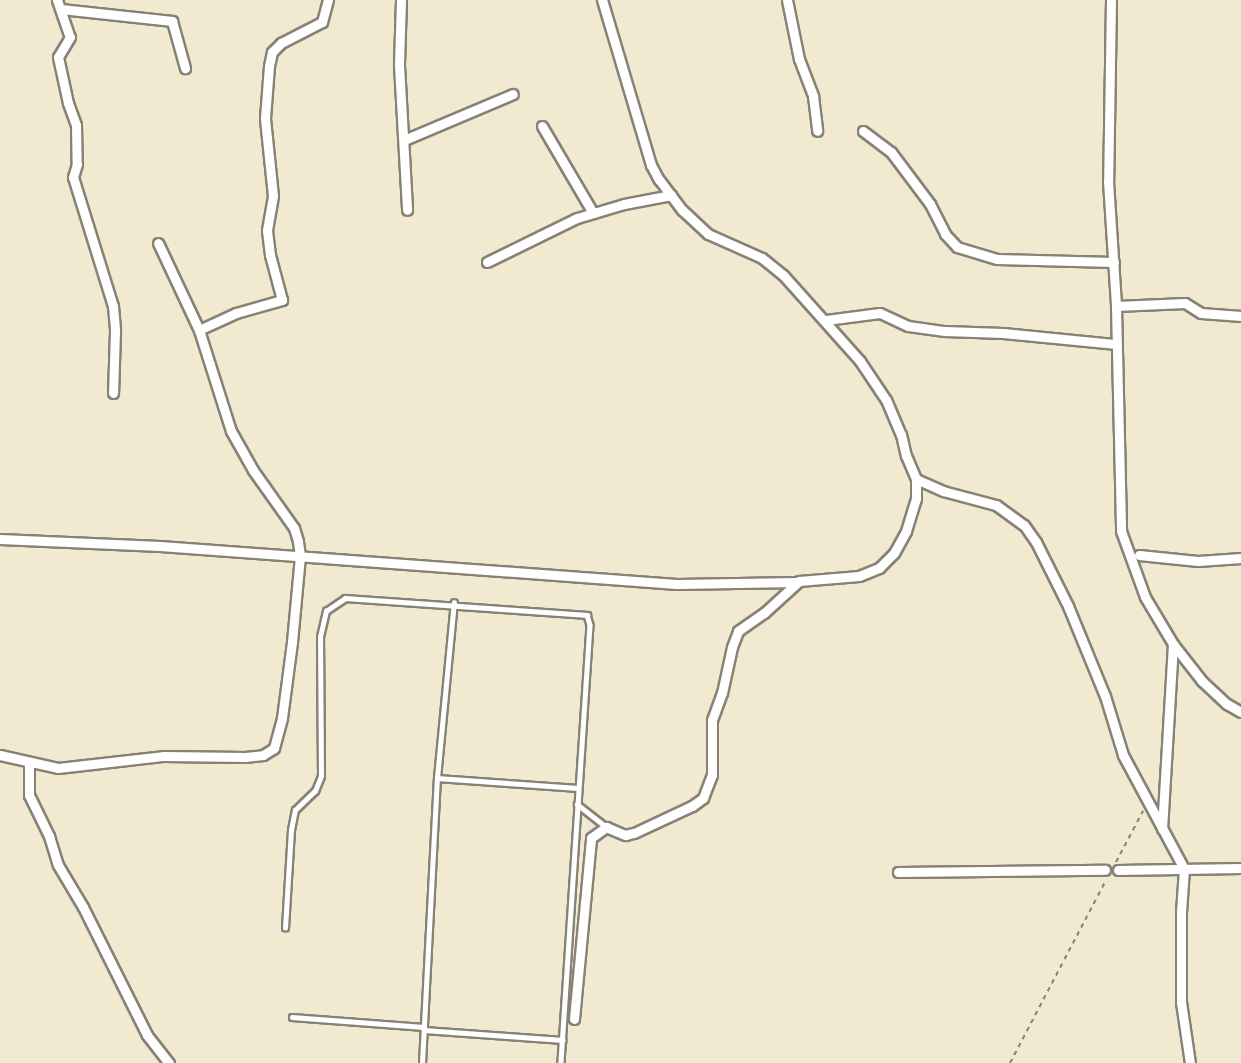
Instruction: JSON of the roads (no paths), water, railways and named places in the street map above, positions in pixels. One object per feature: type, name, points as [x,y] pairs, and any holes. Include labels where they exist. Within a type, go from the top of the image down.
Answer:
[{"type":"street","points":[[199,330],[236,313],[282,300],[270,255],[267,230],[273,196],[265,130],[269,66],[272,52],[281,43],[322,22],[328,0]]},
{"type":"street","points":[[401,0],[399,65],[407,210]]},
{"type":"street","points":[[0,539],[160,546],[676,584],[797,582],[859,576],[879,568],[894,553],[906,531],[916,499],[916,479],[883,394],[860,361],[783,275],[762,258],[708,234],[682,210],[671,195],[651,165],[602,0]]},
{"type":"street","points":[[787,0],[799,59],[813,96],[817,131]]},
{"type":"street","points":[[1111,0],[1108,181],[1116,306],[1121,531],[1145,597],[1173,644],[1202,681],[1227,704],[1241,712]]},
{"type":"street","points":[[113,393],[116,331],[113,306],[73,177],[77,164],[76,125],[68,103],[58,57],[70,37],[59,5],[172,21],[186,68]]},
{"type":"street","points":[[404,140],[513,94]]},
{"type":"street","points":[[542,126],[593,213]]},
{"type":"street","points":[[863,131],[891,152],[930,204],[945,234],[957,247],[997,259],[1114,262]]},
{"type":"street","points":[[487,262],[524,242],[593,213],[671,195]]},
{"type":"street","points":[[0,755],[66,768],[164,756],[245,758],[269,752],[274,748],[282,718],[300,556],[294,528],[253,470],[231,431],[199,330],[158,243]]},
{"type":"street","points":[[1116,306],[1185,303],[1202,313],[1241,316]]},
{"type":"street","points":[[826,321],[880,313],[908,326],[945,331],[1003,333],[1116,344]]},
{"type":"street","points":[[916,479],[943,491],[996,505],[1024,525],[1036,542],[1068,606],[1101,686],[1123,755],[1184,869],[1180,912],[1181,1002],[1190,1063]]},
{"type":"street","points":[[1139,555],[1198,561],[1241,558]]},
{"type":"street","points":[[574,1019],[591,838],[606,827],[625,835],[634,833],[692,806],[703,798],[712,775],[712,720],[726,680],[735,638],[746,624],[764,613],[797,582]]},
{"type":"street","points":[[1162,829],[1173,644]]},
{"type":"street","points":[[29,762],[29,795],[58,865],[88,917],[147,1035],[169,1063]]},
{"type":"street","points":[[898,872],[1241,868]]},
{"type":"lane","points":[[285,928],[291,830],[295,810],[315,791],[321,776],[320,637],[326,611],[345,598],[454,603],[589,616],[561,1063]]},
{"type":"lane","points":[[422,1063],[437,778],[454,603]]},
{"type":"lane","points":[[437,778],[578,788]]},
{"type":"lane","points":[[577,804],[606,827]]},
{"type":"lane","points":[[292,1017],[563,1040]]}]
